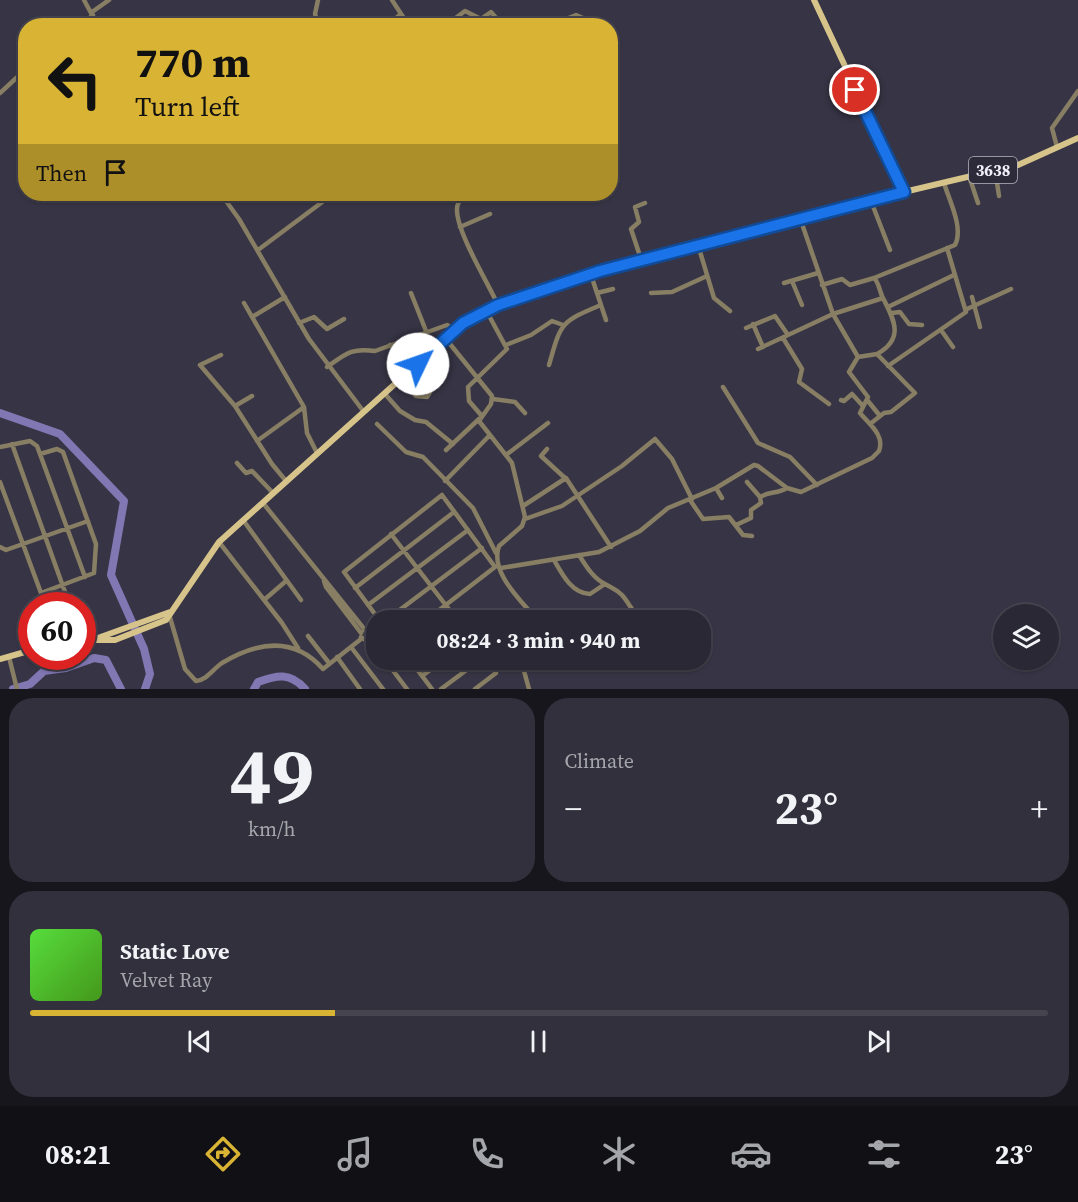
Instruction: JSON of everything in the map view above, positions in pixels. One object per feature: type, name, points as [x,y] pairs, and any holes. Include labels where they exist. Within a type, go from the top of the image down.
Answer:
[{"type":"main road","points":[[814,0],[904,192]]},
{"type":"main road","name":"3638","points":[[171,613],[201,564],[219,542],[455,330],[486,310],[591,274],[801,218],[1018,165],[1078,138]]},
{"type":"main road","points":[[96,639],[121,635],[171,613]]},
{"type":"main road","points":[[0,659],[18,654]]},
{"type":"street","points":[[84,0],[94,18]]},
{"type":"street","points":[[88,18],[109,0]]},
{"type":"street","points":[[316,18],[318,0]]},
{"type":"street","points":[[392,0],[404,18]]},
{"type":"street","points":[[455,18],[465,10],[479,18]]},
{"type":"street","points":[[482,18],[491,12],[496,18]]},
{"type":"street","points":[[396,18],[401,14]]},
{"type":"street","points":[[569,18],[576,15],[583,18]]},
{"type":"street","points":[[0,93],[18,76]]},
{"type":"street","points":[[1057,147],[1052,128],[1078,91]]},
{"type":"street","points":[[995,169],[999,196]]},
{"type":"street","points":[[969,176],[978,203]]},
{"type":"street","points":[[822,285],[842,279],[850,285],[874,278],[955,245],[958,232],[944,183]]},
{"type":"street","points":[[226,201],[258,250],[327,367],[364,412]]},
{"type":"street","points":[[258,250],[324,201]]},
{"type":"street","points":[[459,201],[457,208],[460,227],[498,305]]},
{"type":"street","points":[[871,201],[890,250]]},
{"type":"street","points":[[642,262],[631,228],[639,222],[635,207],[645,203]]},
{"type":"street","points":[[460,227],[490,214]]},
{"type":"street","points":[[801,218],[833,314],[858,357]]},
{"type":"street","points":[[698,245],[714,298],[730,311]]},
{"type":"street","points":[[947,248],[967,309]]},
{"type":"street","points":[[784,283],[818,273]]},
{"type":"street","points":[[591,274],[606,320]]},
{"type":"street","points":[[890,306],[954,275]]},
{"type":"street","points":[[651,293],[672,292],[707,276]]},
{"type":"street","points":[[858,357],[877,354],[890,346],[894,339],[890,306],[883,298],[874,278]]},
{"type":"street","points":[[792,281],[802,305]]},
{"type":"street","points":[[597,293],[613,289]]},
{"type":"street","points":[[888,366],[925,338],[961,318],[967,309],[1011,289]]},
{"type":"street","points":[[411,293],[426,331]]},
{"type":"street","points":[[252,317],[285,297]]},
{"type":"street","points":[[972,297],[980,327]]},
{"type":"street","points":[[753,324],[761,348],[833,314],[883,298]]},
{"type":"street","points":[[244,303],[304,408],[307,433],[317,453]]},
{"type":"street","points":[[549,365],[559,330],[563,325],[577,315],[601,305]]},
{"type":"street","points":[[486,310],[506,345],[505,354],[468,387],[467,398],[489,436],[506,455],[517,474],[525,519],[522,526],[501,543],[497,555]]},
{"type":"street","points":[[892,313],[900,312],[909,324],[922,325]]},
{"type":"street","points":[[746,328],[776,316],[802,369],[799,382],[829,404]]},
{"type":"street","points":[[299,322],[315,317],[326,329],[344,319]]},
{"type":"street","points":[[506,345],[552,321],[563,325]]},
{"type":"street","points":[[327,367],[352,351],[365,348],[375,351],[447,325],[455,330]]},
{"type":"street","points":[[940,330],[953,347]]},
{"type":"street","points":[[446,339],[491,393],[493,399]]},
{"type":"street","points":[[390,345],[417,365],[434,385],[427,397],[416,396],[402,379]]},
{"type":"street","points":[[870,424],[880,416],[891,412],[915,393],[877,354]]},
{"type":"street","points":[[220,355],[200,365],[235,406],[286,481]]},
{"type":"street","points":[[858,357],[849,372],[880,416]]},
{"type":"street","points":[[723,387],[758,443],[790,457],[817,485]]},
{"type":"street","points":[[386,394],[400,411],[415,420],[426,422],[453,444]]},
{"type":"street","points":[[841,400],[844,401],[852,394],[863,406]]},
{"type":"street","points":[[235,406],[252,396]]},
{"type":"street","points":[[493,399],[515,402],[525,413]]},
{"type":"street","points":[[446,450],[480,417],[493,399]]},
{"type":"street","points":[[501,568],[599,552],[640,531],[668,508],[716,488],[755,465],[787,488],[801,492],[817,485],[872,458],[879,451],[880,441],[860,413],[868,401]]},
{"type":"street","points":[[257,441],[304,408]]},
{"type":"street","points":[[506,455],[548,423]]},
{"type":"street","points":[[377,424],[406,452],[423,457],[477,513],[509,586],[529,610]]},
{"type":"street","points":[[445,481],[489,436]]},
{"type":"street","points":[[525,519],[558,509],[622,466],[655,439],[672,459],[691,500],[703,519],[709,520],[723,516],[732,519],[744,536],[752,536]]},
{"type":"street","points":[[0,447],[30,441],[37,446],[85,577]]},
{"type":"street","points":[[12,444],[65,592]]},
{"type":"street","points":[[0,482],[41,593],[94,573],[96,543],[63,452],[57,449],[40,454]]},
{"type":"street","points":[[547,449],[541,456],[565,478],[579,495],[611,547]]},
{"type":"street","points":[[237,463],[246,473],[252,471],[273,493]]},
{"type":"street","points":[[523,506],[565,478]]},
{"type":"street","points":[[736,525],[751,518],[751,510],[761,503],[760,497],[747,482]]},
{"type":"street","points":[[716,488],[722,498]]},
{"type":"street","points":[[760,497],[770,492],[779,493],[787,488]]},
{"type":"street","points":[[372,610],[345,570],[442,495],[495,567],[439,610]]},
{"type":"street","points":[[194,689],[199,681],[220,664],[236,657],[281,645],[298,648],[313,657],[323,669],[365,634],[326,587],[324,581],[263,502]]},
{"type":"street","points":[[355,588],[454,512]]},
{"type":"street","points":[[243,520],[301,600]]},
{"type":"street","points":[[0,548],[3,551],[88,521]]},
{"type":"street","points":[[368,605],[468,530]]},
{"type":"street","points":[[391,534],[450,610]]},
{"type":"street","points":[[219,542],[298,648]]},
{"type":"street","points":[[399,610],[482,548]]},
{"type":"street","points":[[579,555],[590,572],[605,584],[615,588],[628,602],[632,610]]},
{"type":"street","points":[[554,560],[567,582],[581,593],[591,594],[605,584]]},
{"type":"street","points":[[264,600],[286,581]]},
{"type":"street","points":[[171,613],[185,669],[191,678],[199,681]]},
{"type":"street","points":[[308,636],[329,663]]},
{"type":"street","points":[[351,646],[383,689]]},
{"type":"street","points":[[9,657],[17,689]]},
{"type":"street","points":[[337,657],[360,689]]},
{"type":"street","points":[[393,670],[407,689]]},
{"type":"street","points":[[418,670],[432,689]]},
{"type":"street","points":[[422,676],[430,670]]},
{"type":"street","points":[[441,689],[467,670]]},
{"type":"street","points":[[475,689],[495,674],[495,670]]},
{"type":"street","points":[[524,670],[528,688]]},
{"type":"waterway","points":[[0,413],[60,434],[124,501],[111,575],[144,649],[150,674],[145,689]]},
{"type":"waterway","points":[[13,689],[30,684],[44,671],[66,668],[94,658],[106,660],[121,689]]},
{"type":"waterway","points":[[254,689],[258,682],[277,677],[289,677],[305,689]]},
{"type":"route","points":[[418,364],[463,323],[498,305],[600,271],[642,262],[698,245],[904,192],[855,90]]}]
